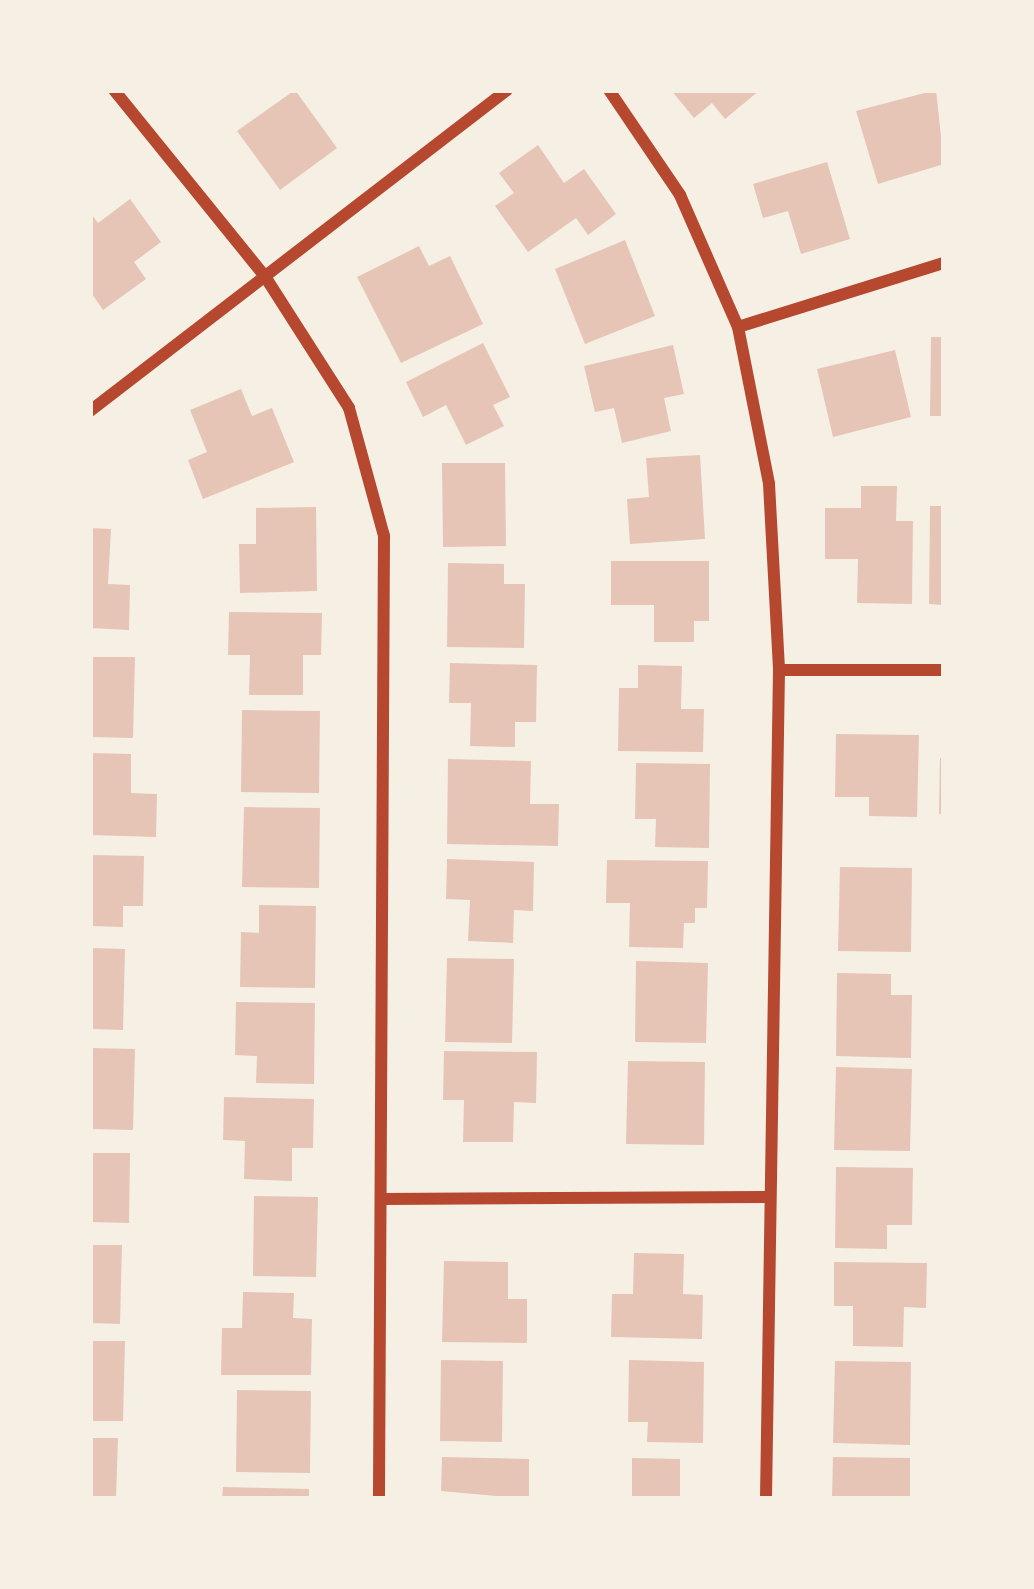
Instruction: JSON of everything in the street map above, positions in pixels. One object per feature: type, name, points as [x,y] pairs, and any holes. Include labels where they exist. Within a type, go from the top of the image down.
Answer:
[{"type":"street","points":[[114,90],[266,278],[349,408],[384,536],[380,1499]]},
{"type":"street","points":[[90,411],[507,90]]},
{"type":"street","points":[[609,90],[680,195],[738,327],[769,484],[779,670],[767,1198],[766,1499]]},
{"type":"street","points":[[738,327],[944,263]]},
{"type":"street","points":[[779,670],[944,670]]},
{"type":"street","points":[[382,1199],[767,1198]]},
{"type":"building","points":[[295,90],[337,148],[280,190],[237,131]]},
{"type":"building","points":[[671,90],[760,90],[725,119],[712,103],[694,118]]},
{"type":"building","points":[[936,90],[944,164],[878,184],[856,111]]},
{"type":"building","points":[[538,145],[564,183],[584,169],[616,214],[588,235],[576,218],[528,252],[495,206],[514,193],[499,173]]},
{"type":"building","points":[[827,162],[850,239],[801,254],[788,211],[763,218],[753,184]]},
{"type":"building","points":[[130,199],[161,242],[134,262],[146,279],[103,310],[90,291],[90,212],[98,223]]},
{"type":"building","points":[[625,240],[655,316],[585,344],[555,269]]},
{"type":"building","points":[[419,246],[429,266],[450,256],[483,324],[401,363],[357,277]]},
{"type":"building","points":[[931,337],[944,337],[944,416],[930,416]]},
{"type":"building","points":[[483,343],[510,397],[493,405],[504,426],[466,445],[446,405],[423,417],[406,382]]},
{"type":"building","points":[[673,345],[684,394],[664,398],[671,431],[622,443],[614,408],[595,412],[584,366]]},
{"type":"building","points":[[895,350],[911,417],[833,437],[817,369]]},
{"type":"building","points":[[241,389],[252,416],[272,408],[294,462],[203,499],[188,460],[207,452],[190,410]]},
{"type":"building","points":[[700,455],[705,539],[630,544],[627,499],[649,497],[646,458]]},
{"type":"building","points":[[442,463],[505,463],[506,546],[443,547]]},
{"type":"building","points":[[861,486],[897,486],[896,521],[913,521],[912,604],[857,603],[858,559],[825,559],[825,508],[861,508]]},
{"type":"building","points":[[930,506],[944,506],[944,605],[929,604]]},
{"type":"building","points":[[316,507],[317,591],[240,593],[239,544],[256,544],[256,508]]},
{"type":"building","points":[[90,528],[111,529],[108,584],[130,585],[129,630],[90,628]]},
{"type":"building","points":[[611,561],[709,561],[709,621],[694,621],[694,642],[654,642],[654,605],[611,605]]},
{"type":"building","points":[[448,563],[504,564],[504,584],[525,584],[524,648],[447,647]]},
{"type":"building","points":[[229,612],[322,613],[321,655],[303,655],[303,695],[249,695],[250,655],[228,655]]},
{"type":"building","points":[[90,657],[135,657],[133,738],[90,737]]},
{"type":"building","points":[[450,663],[537,665],[536,722],[515,722],[515,747],[470,746],[471,703],[449,703]]},
{"type":"building","points":[[638,665],[682,666],[681,709],[704,709],[703,752],[618,751],[619,688],[638,688]]},
{"type":"building","points":[[242,710],[320,711],[319,793],[241,792]]},
{"type":"building","points":[[836,734],[919,735],[917,817],[869,816],[869,797],[835,797]]},
{"type":"building","points":[[90,753],[131,754],[131,793],[157,794],[156,837],[90,835]]},
{"type":"building","points":[[940,758],[944,758],[944,814],[939,814]]},
{"type":"building","points":[[448,759],[531,761],[530,804],[559,804],[558,846],[447,844]]},
{"type":"building","points":[[636,763],[710,764],[709,848],[655,847],[656,819],[635,819]]},
{"type":"building","points":[[244,807],[320,808],[319,888],[242,887]]},
{"type":"building","points":[[90,855],[144,856],[143,906],[123,906],[123,927],[90,926]]},
{"type":"building","points":[[447,859],[534,862],[533,911],[514,910],[513,943],[468,941],[470,900],[446,899]]},
{"type":"building","points":[[607,860],[708,861],[707,908],[695,908],[695,923],[684,923],[683,948],[629,947],[630,903],[606,903]]},
{"type":"building","points":[[840,867],[912,868],[911,952],[838,951]]},
{"type":"building","points":[[259,905],[316,906],[315,988],[240,987],[241,932],[259,933]]},
{"type":"building","points":[[90,948],[125,949],[123,1030],[90,1029]]},
{"type":"building","points":[[447,958],[514,959],[512,1043],[445,1042]]},
{"type":"building","points":[[636,961],[708,963],[706,1043],[635,1042]]},
{"type":"building","points":[[837,973],[891,974],[891,995],[912,995],[911,1058],[836,1056]]},
{"type":"building","points":[[236,1002],[315,1003],[314,1084],[256,1083],[257,1056],[235,1055]]},
{"type":"building","points":[[90,1048],[135,1049],[133,1130],[90,1129]]},
{"type":"building","points":[[444,1051],[537,1052],[536,1103],[514,1102],[513,1142],[463,1142],[464,1100],[443,1100]]},
{"type":"building","points":[[628,1061],[705,1062],[704,1145],[626,1144]]},
{"type":"building","points":[[836,1067],[912,1069],[910,1151],[834,1150]]},
{"type":"building","points":[[224,1097],[314,1099],[313,1148],[292,1148],[292,1181],[244,1179],[245,1141],[223,1140]]},
{"type":"building","points":[[90,1153],[130,1153],[129,1223],[90,1222]]},
{"type":"building","points":[[836,1167],[913,1168],[912,1225],[887,1225],[887,1249],[835,1248]]},
{"type":"building","points":[[254,1196],[318,1197],[316,1277],[253,1276]]},
{"type":"building","points":[[90,1245],[122,1245],[120,1324],[90,1323]]},
{"type":"building","points":[[634,1253],[684,1254],[683,1294],[703,1295],[702,1339],[611,1337],[612,1294],[633,1294]]},
{"type":"building","points":[[444,1261],[508,1262],[508,1299],[527,1299],[527,1343],[442,1342]]},
{"type":"building","points":[[834,1262],[927,1263],[926,1308],[904,1307],[903,1347],[853,1346],[853,1306],[834,1306]]},
{"type":"building","points":[[243,1292],[294,1293],[293,1318],[312,1319],[311,1375],[221,1375],[222,1328],[242,1328]]},
{"type":"building","points":[[90,1341],[125,1341],[123,1421],[90,1421]]},
{"type":"building","points":[[441,1360],[503,1361],[502,1442],[440,1441]]},
{"type":"building","points":[[629,1360],[704,1362],[703,1443],[647,1442],[648,1422],[628,1422]]},
{"type":"building","points":[[835,1361],[911,1362],[910,1445],[833,1443]]},
{"type":"building","points":[[237,1390],[311,1391],[310,1473],[236,1472]]},
{"type":"building","points":[[90,1438],[118,1438],[116,1499],[90,1499]]},
{"type":"building","points":[[442,1457],[529,1459],[529,1499],[441,1491]]},
{"type":"building","points":[[833,1457],[910,1458],[910,1499],[832,1499]]},
{"type":"building","points":[[632,1458],[680,1459],[680,1499],[632,1499]]},
{"type":"building","points":[[223,1487],[309,1489],[309,1499],[222,1499]]}]
